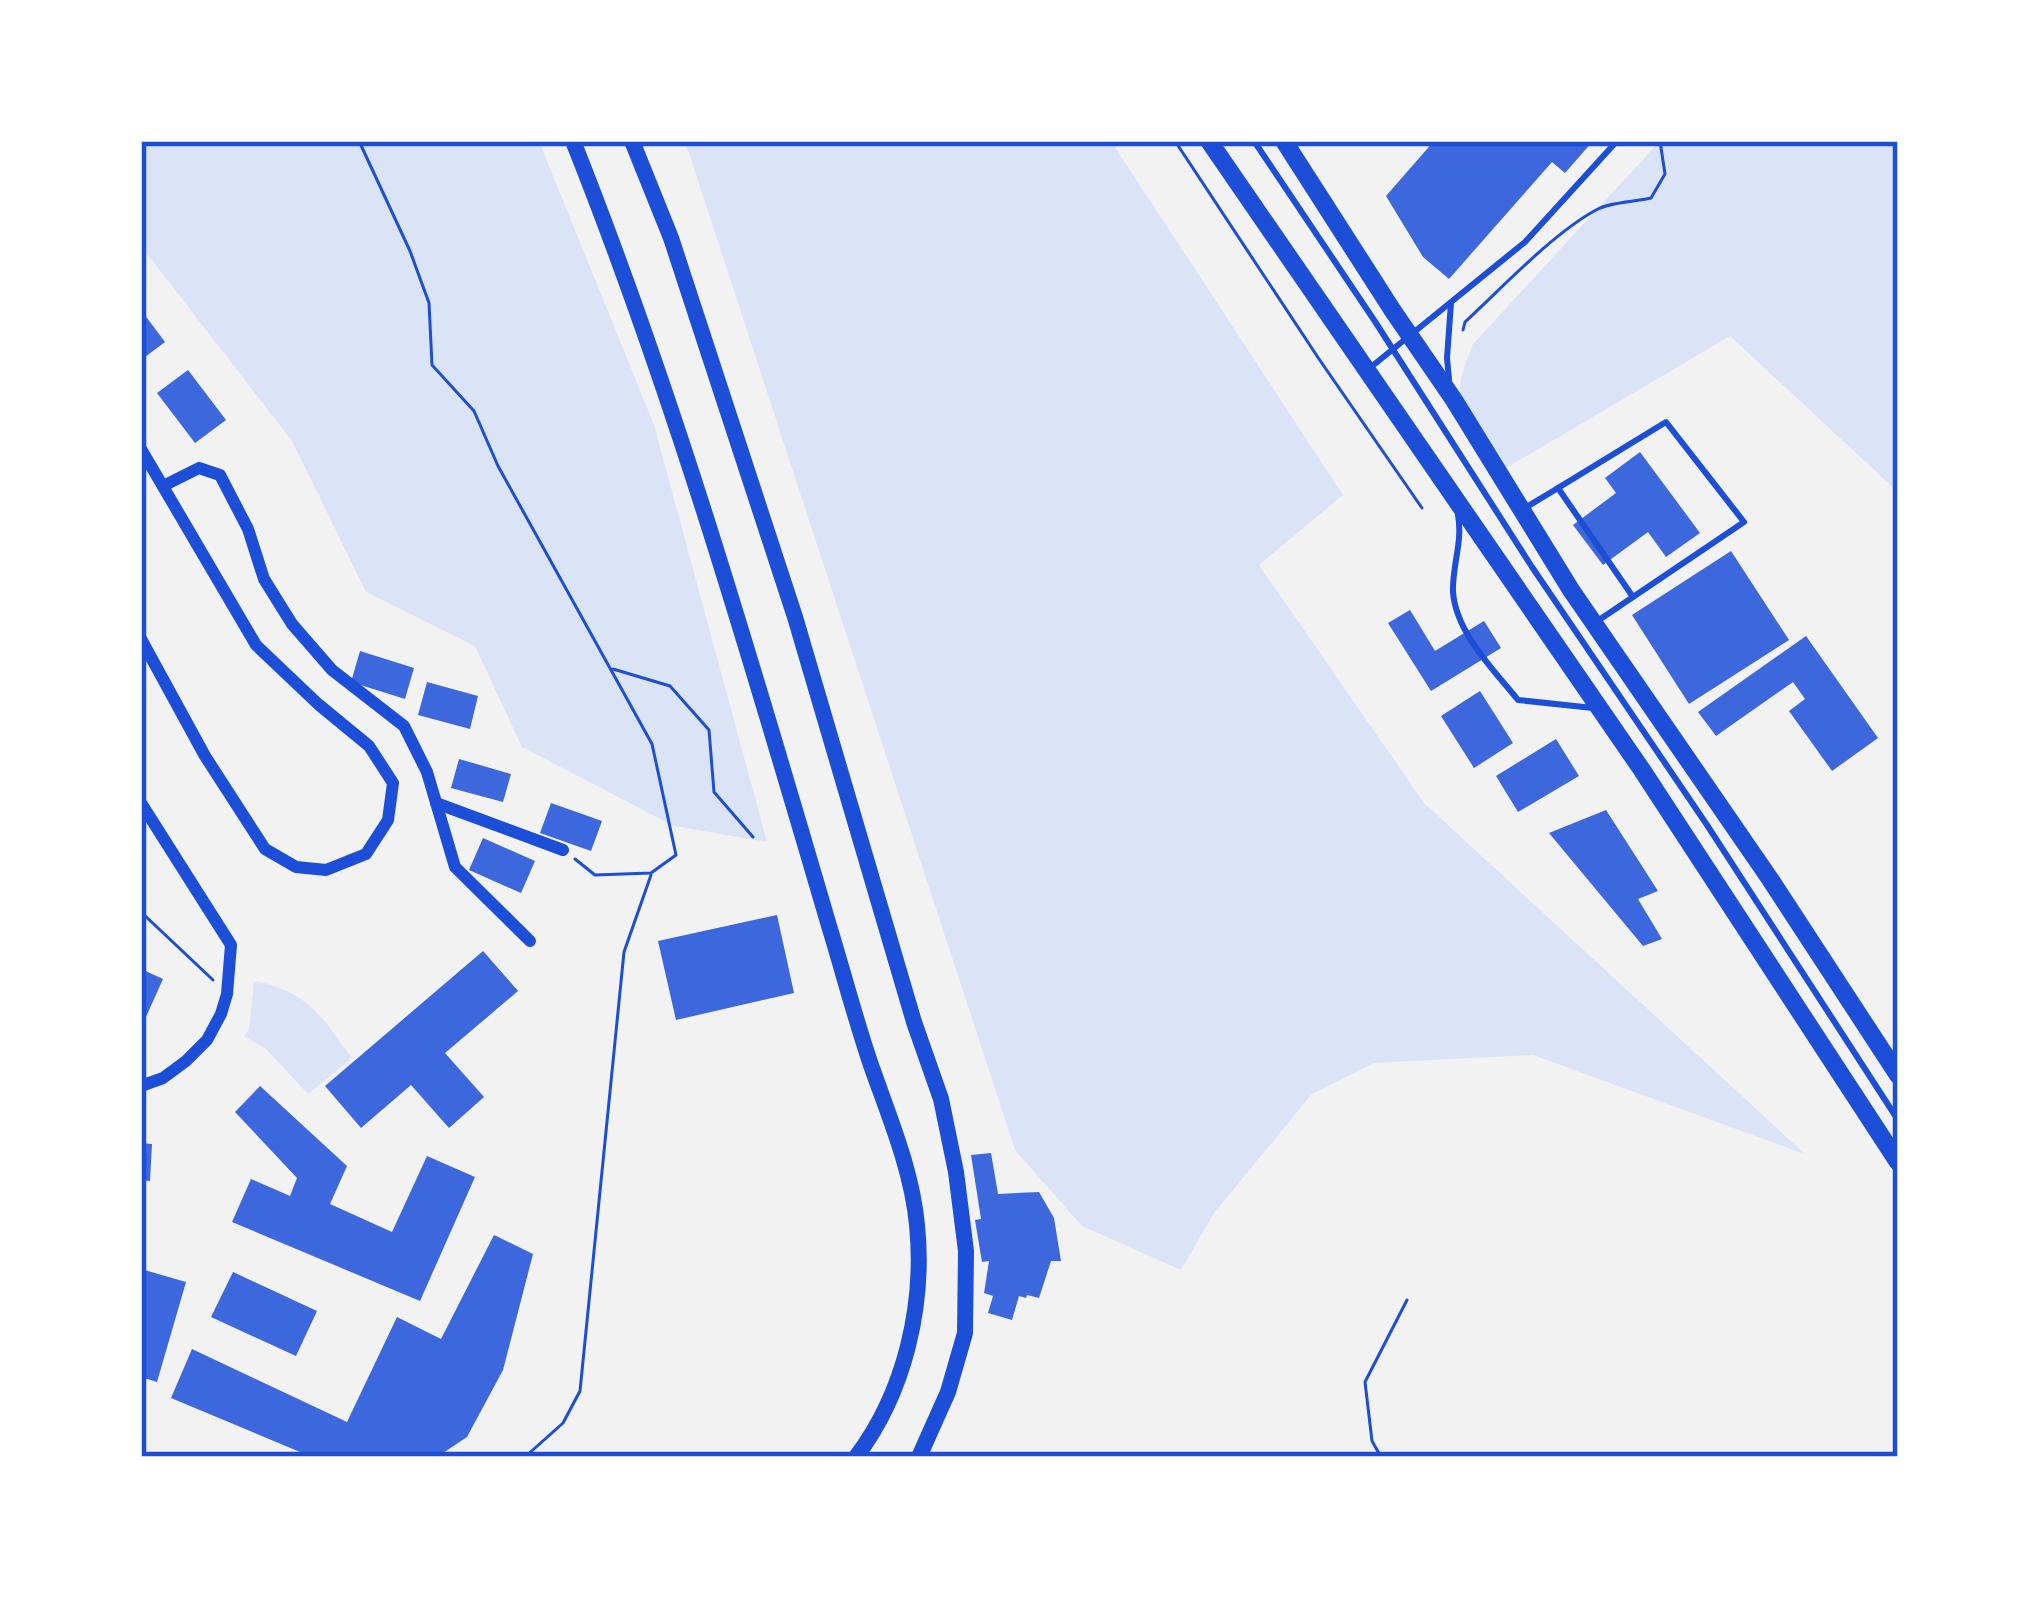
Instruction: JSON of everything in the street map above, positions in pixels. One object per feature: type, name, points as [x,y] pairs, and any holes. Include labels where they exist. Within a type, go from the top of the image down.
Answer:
[{"type":"main road","points":[[573,141],[619,257],[736,614],[863,1040],[913,1188],[918,1230],[917,1312],[900,1372],[873,1435],[856,1457]]},
{"type":"main road","points":[[632,141],[671,238],[795,617],[941,1099],[966,1251],[964,1333],[948,1392],[919,1457]]},
{"type":"main road","points":[[1209,141],[1697,853],[1898,1162]]},
{"type":"main road","points":[[1284,141],[1593,623],[1898,1075]]},
{"type":"street","points":[[141,449],[256,645],[369,746],[393,783],[388,820],[366,854],[326,870],[296,867],[265,849],[205,756],[141,639]]},
{"type":"street","points":[[163,486],[199,468],[220,476],[248,529],[264,580],[292,623],[332,670],[404,726],[428,772],[455,867],[530,941]]},
{"type":"street","points":[[436,803],[562,850]]},
{"type":"street","points":[[141,1086],[163,1078],[207,1040],[227,994],[231,945],[144,812]]},
{"type":"lane","points":[[1254,141],[1898,1120]]},
{"type":"lane","points":[[1368,369],[1526,242],[1617,141]]},
{"type":"lane","points":[[1452,301],[1447,358],[1454,400]]},
{"type":"lane","points":[[1522,510],[1666,422],[1744,522],[1593,623]]},
{"type":"lane","points":[[1558,488],[1633,598]]},
{"type":"lane","points":[[1454,494],[1460,547],[1453,598],[1484,658],[1518,700],[1599,709]]},
{"type":"path","points":[[359,141],[429,303],[432,365],[474,412],[498,466],[652,744],[676,854],[651,873],[624,952],[580,1391],[562,1423],[525,1457]]},
{"type":"path","points":[[1174,141],[1422,508]]},
{"type":"path","points":[[1457,345],[1465,322],[1572,227],[1600,207],[1651,198],[1665,174],[1660,141]]},
{"type":"path","points":[[611,669],[670,686],[709,730],[713,792],[753,836]]},
{"type":"path","points":[[562,850],[596,875],[651,873]]},
{"type":"path","points":[[141,912],[227,994]]},
{"type":"path","points":[[1381,1457],[1372,1442],[1365,1382],[1407,1300]]},
{"type":"shaded area","points":[[141,141],[539,141],[654,425],[767,842],[674,826],[522,747],[475,646],[366,592],[292,441],[141,246]]},
{"type":"shaded area","points":[[685,141],[1111,141],[1343,495],[1259,565],[1424,803],[1805,1154],[1533,1055],[1374,1063],[1312,1094],[1214,1213],[1181,1270],[1082,1226],[1015,1150]]},
{"type":"shaded area","points":[[1660,141],[1898,141],[1898,492],[1730,336],[1506,468],[1478,432],[1460,392],[1473,344]]},
{"type":"shaded area","points":[[254,981],[301,999],[352,1058],[308,1094],[266,1049],[244,1036],[249,1029]]},
{"type":"building","points":[[1434,141],[1593,141],[1565,173],[1552,162],[1449,279],[1423,257],[1386,196]]},
{"type":"building","points":[[141,310],[165,342],[141,360]]},
{"type":"building","points":[[188,370],[226,420],[195,443],[157,393]]},
{"type":"building","points":[[1640,452],[1700,533],[1666,557],[1648,532],[1603,565],[1573,525],[1616,493],[1605,478]]},
{"type":"building","points":[[1731,551],[1789,640],[1689,704],[1632,615]]},
{"type":"building","points":[[1410,610],[1435,651],[1484,621],[1501,648],[1431,691],[1388,623]]},
{"type":"building","points":[[1806,636],[1878,738],[1832,771],[1789,711],[1805,699],[1793,682],[1716,736],[1698,712]]},
{"type":"building","points":[[360,651],[414,668],[405,699],[351,682]]},
{"type":"building","points":[[427,682],[478,696],[470,729],[418,715]]},
{"type":"building","points":[[1480,691],[1513,743],[1474,768],[1441,716]]},
{"type":"building","points":[[1556,739],[1579,776],[1518,812],[1496,776]]},
{"type":"building","points":[[459,759],[511,774],[503,802],[451,788]]},
{"type":"building","points":[[551,803],[602,821],[591,851],[540,833]]},
{"type":"building","points":[[1606,810],[1658,891],[1638,899],[1662,939],[1643,946],[1549,833]]},
{"type":"building","points":[[483,838],[535,861],[521,893],[469,870]]},
{"type":"building","points":[[777,915],[794,993],[676,1020],[658,941]]},
{"type":"building","points":[[483,951],[518,991],[445,1053],[484,1097],[449,1128],[411,1085],[361,1128],[325,1086]]},
{"type":"building","points":[[141,969],[163,979],[141,1028]]},
{"type":"building","points":[[260,1086],[347,1166],[330,1204],[392,1232],[427,1156],[475,1177],[420,1301],[232,1222],[251,1179],[290,1196],[297,1178],[235,1112]]},
{"type":"building","points":[[141,1143],[152,1144],[150,1181],[141,1180]]},
{"type":"building","points":[[991,1153],[998,1194],[1039,1192],[1054,1218],[1061,1261],[1051,1261],[1039,1298],[1019,1296],[1012,1320],[988,1313],[993,1296],[984,1293],[989,1261],[982,1262],[971,1155]]},
{"type":"building","points":[[494,1235],[533,1254],[503,1370],[467,1437],[437,1457],[312,1457],[171,1398],[192,1349],[347,1422],[397,1317],[441,1339]]},
{"type":"building","points":[[141,1269],[186,1282],[157,1382],[141,1377]]},
{"type":"building","points":[[233,1272],[317,1311],[296,1356],[211,1317]]}]
